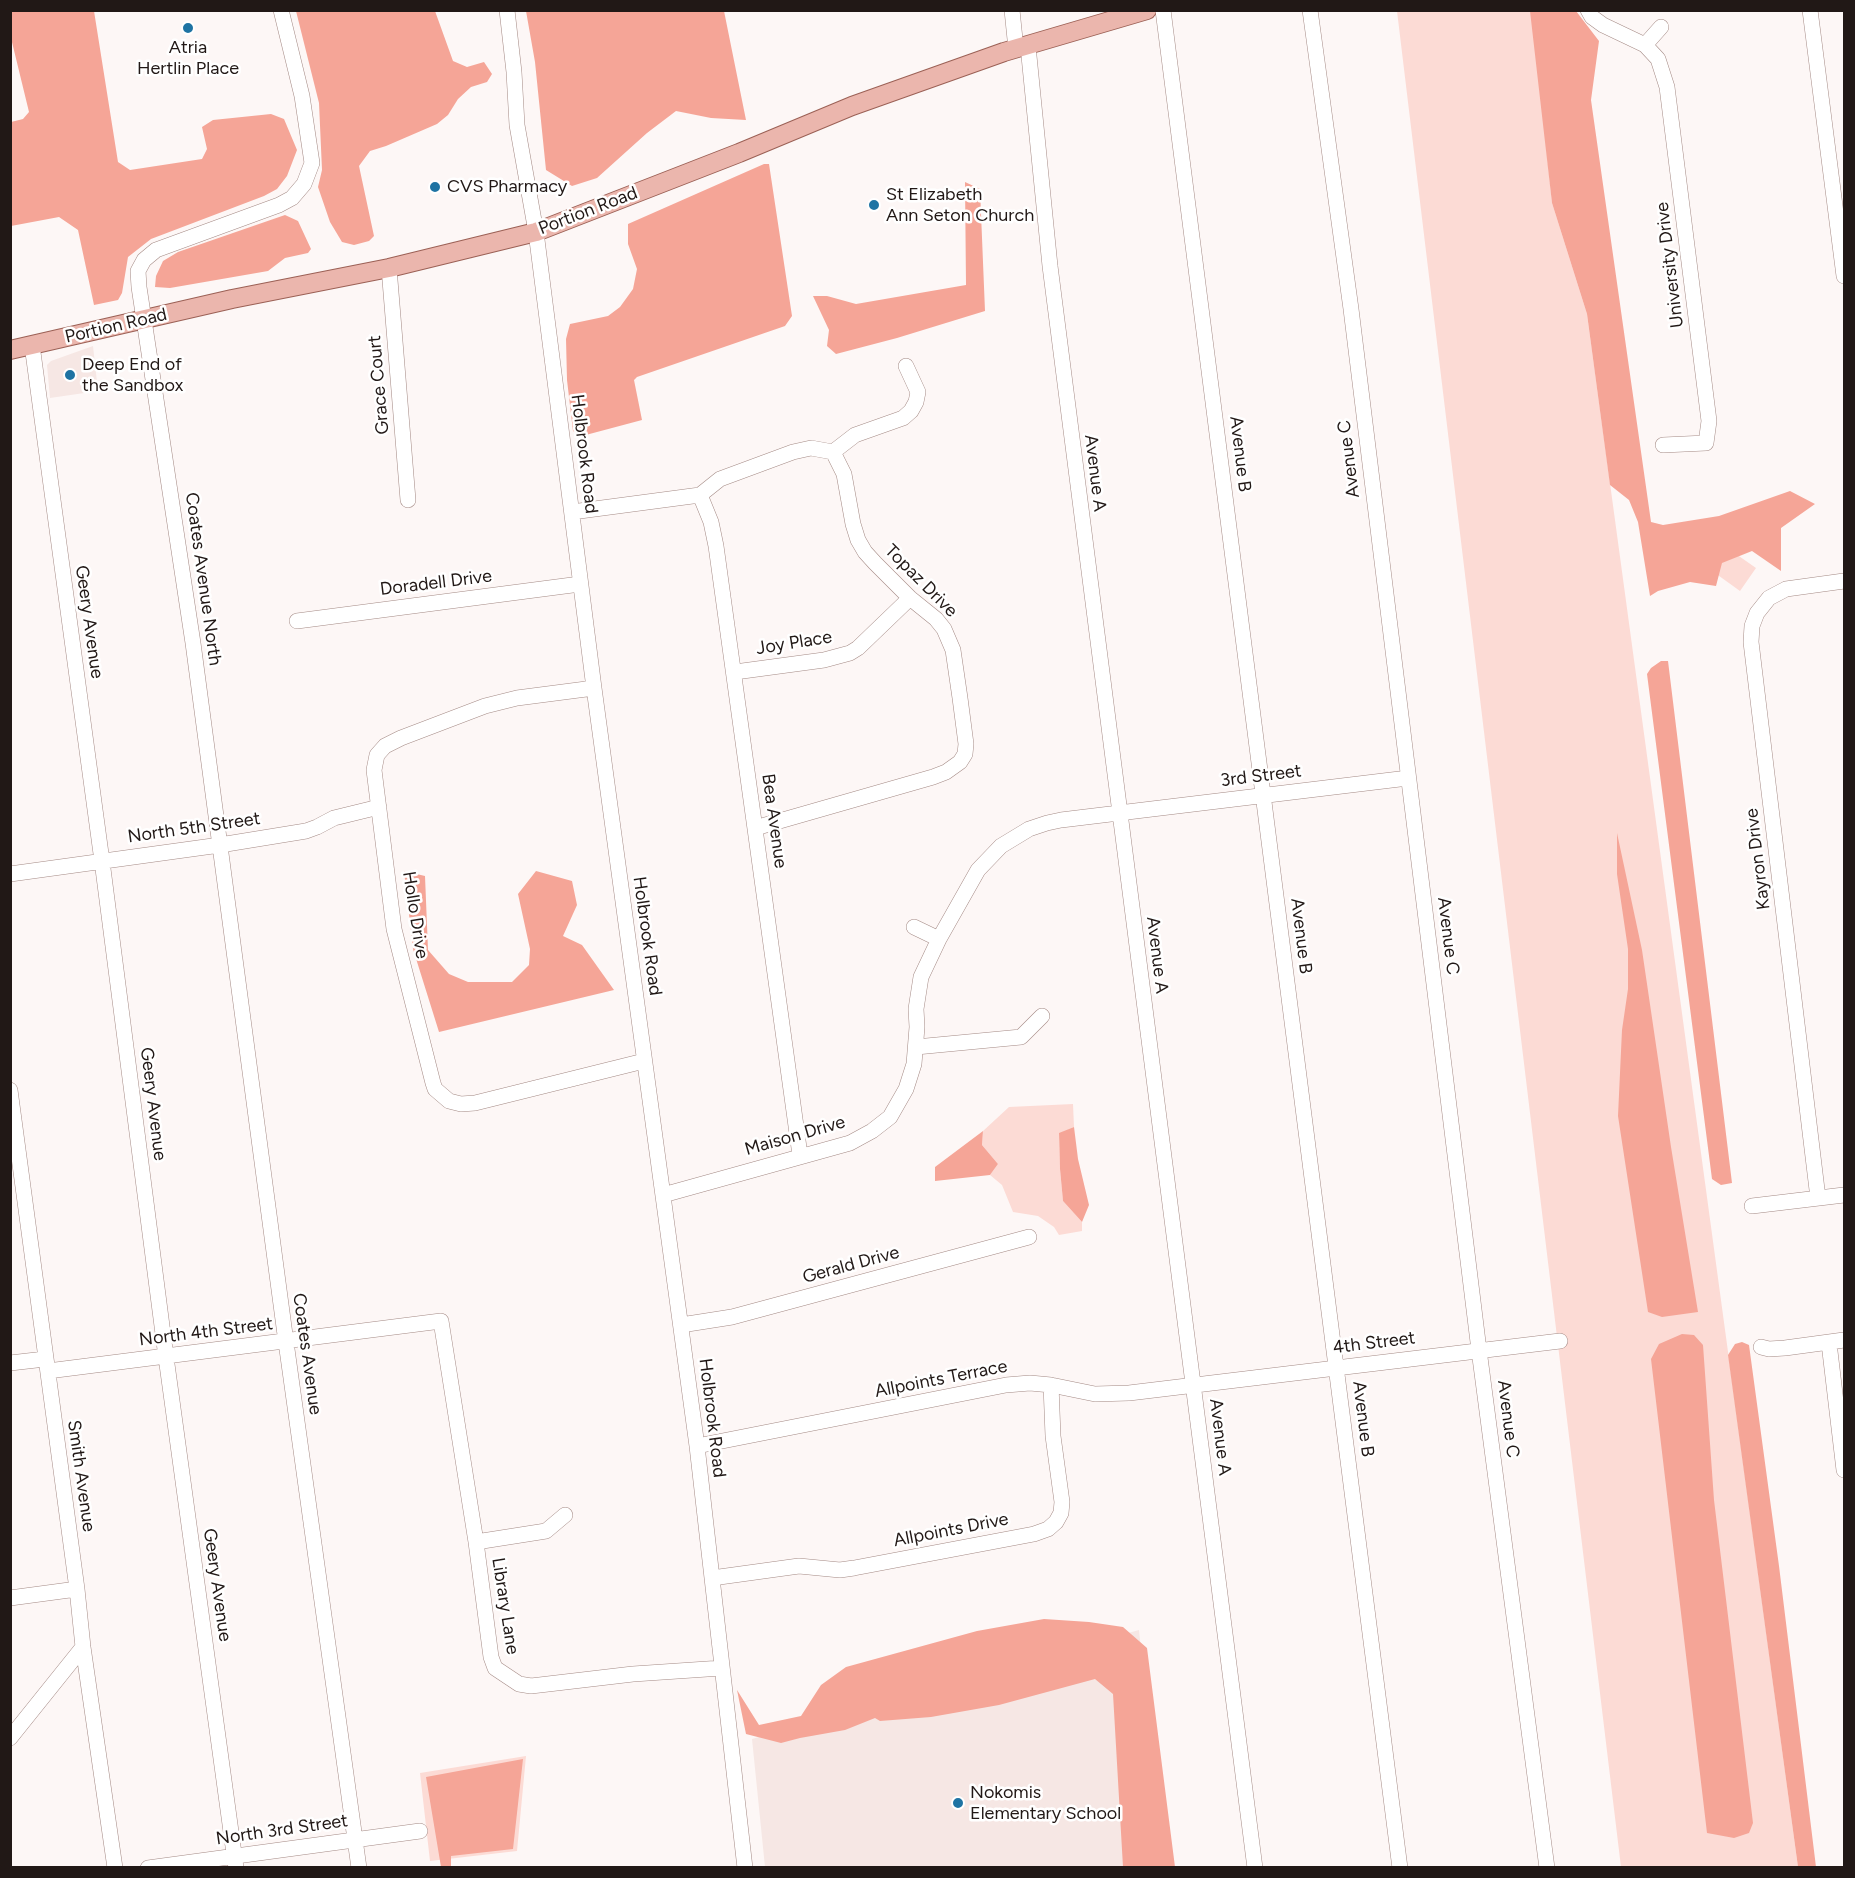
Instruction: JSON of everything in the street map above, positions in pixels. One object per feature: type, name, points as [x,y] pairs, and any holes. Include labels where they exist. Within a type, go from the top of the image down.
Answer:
[{"type":"main road","name":"Portion Road","points":[[10,350],[232,299],[389,268],[536,232],[739,153],[852,106],[1022,47],[1147,10]]},
{"type":"street","points":[[144,320],[138,271],[144,260],[156,250],[279,205],[292,198],[304,184],[312,163],[302,96],[281,10]]},
{"type":"street","name":"Holbrook Road","points":[[507,10],[517,125],[536,232],[580,584],[697,1446],[745,1868]]},
{"type":"street","name":"Avenue A","points":[[1012,10],[1022,47],[1255,1868]]},
{"type":"street","name":"Avenue B","points":[[1163,10],[1400,1868]]},
{"type":"street","name":"Avenue C","points":[[1310,10],[1351,309],[1479,1350],[1547,1868]]},
{"type":"street","points":[[1588,10],[1592,17],[1604,25],[1646,45],[1661,27]]},
{"type":"street","points":[[1810,10],[1845,276]]},
{"type":"street","name":"University Drive","points":[[1646,45],[1658,59],[1667,87],[1708,421],[1706,443],[1663,445]]},
{"type":"street","name":"Grace Court","points":[[389,268],[408,500]]},
{"type":"street","name":"Coates Avenue North","points":[[144,320],[193,643],[220,845]]},
{"type":"street","name":"Geery Avenue","points":[[32,345],[166,1358],[236,1862]]},
{"type":"street","points":[[572,512],[700,495],[720,479],[793,452],[811,448],[833,452],[855,435],[903,418],[911,411],[918,392],[906,366]]},
{"type":"street","name":"Topaz Drive","points":[[755,828],[933,777],[946,772],[960,762],[965,754],[966,744],[955,660],[950,640],[936,619],[910,598],[874,563],[858,540],[844,474],[833,452]]},
{"type":"street","name":"Bea Avenue","points":[[700,495],[711,522],[716,546],[800,1155]]},
{"type":"street","name":"Kayron Drive","points":[[1818,1198],[1751,642],[1752,626],[1757,613],[1769,598],[1786,590],[1845,581]]},
{"type":"street","name":"Doradell Drive","points":[[297,621],[580,584]]},
{"type":"street","name":"Joy Place","points":[[735,672],[824,660],[850,653],[910,598]]},
{"type":"street","name":"Hollo Drive","points":[[594,688],[500,701],[385,746],[375,760],[374,770],[394,929],[433,1083],[439,1093],[454,1103],[475,1103],[644,1061]]},
{"type":"street","name":"3rd Street","points":[[1119,814],[1408,778]]},
{"type":"street","name":"North 5th Street","points":[[10,874],[306,831],[334,818],[379,807]]},
{"type":"street","name":"Maison Drive","points":[[663,1195],[800,1155],[850,1143],[882,1125],[897,1107],[914,1064],[916,1009],[921,977],[973,877],[1001,846],[1029,829],[1047,823],[1119,814]]},
{"type":"street","name":"Coates Avenue","points":[[220,845],[359,1868]]},
{"type":"street","points":[[914,927],[939,939]]},
{"type":"street","points":[[916,1047],[1022,1037],[1042,1016]]},
{"type":"street","name":"Smith Avenue","points":[[10,1090],[13,1127],[83,1647],[115,1868]]},
{"type":"street","points":[[1752,1206],[1845,1195]]},
{"type":"street","name":"Gerald Drive","points":[[681,1325],[732,1317],[1029,1237]]},
{"type":"street","name":"North 4th Street","points":[[10,1364],[46,1365],[166,1358],[441,1321]]},
{"type":"street","name":"Library Lane","points":[[441,1321],[476,1542],[491,1658],[495,1668],[519,1684],[542,1686],[633,1674],[722,1668]]},
{"type":"street","points":[[1761,1347],[1785,1348],[1845,1340]]},
{"type":"street","name":"4th Street","points":[[1194,1386],[1560,1341]]},
{"type":"street","points":[[1829,1343],[1845,1470]]},
{"type":"street","name":"Allpoints Terrace","points":[[697,1446],[1017,1384],[1051,1385],[1080,1393],[1095,1394],[1129,1394],[1194,1386]]},
{"type":"street","name":"Allpoints Drive","points":[[712,1578],[799,1566],[840,1570],[854,1568],[1048,1529],[1061,1513],[1062,1502],[1053,1436],[1051,1385]]},
{"type":"street","points":[[476,1542],[546,1531],[565,1515]]},
{"type":"street","points":[[10,1598],[77,1589]]},
{"type":"street","points":[[10,1738],[83,1647]]},
{"type":"street","name":"North 3rd Street","points":[[148,1868],[236,1862],[356,1840],[420,1832]]},
{"type":"shaded area","points":[[11,10],[94,11],[118,162],[130,170],[202,159],[207,149],[202,127],[213,120],[271,114],[284,119],[297,150],[287,176],[277,189],[264,196],[151,239],[128,257],[122,293],[118,300],[94,305],[78,230],[59,217],[11,226],[11,122],[23,119],[29,112],[11,38]]},
{"type":"shaded area","points":[[296,11],[435,11],[453,61],[467,67],[484,62],[492,74],[487,82],[471,87],[458,99],[448,115],[437,124],[370,151],[359,166],[374,236],[369,241],[354,245],[342,242],[330,222],[318,187],[322,170],[319,103]]},
{"type":"shaded area","points":[[526,11],[724,11],[746,120],[711,118],[676,111],[647,133],[597,178],[572,186],[546,170],[535,62]]},
{"type":"shaded area","points":[[1397,11],[1532,11],[1552,203],[1587,314],[1798,1867],[1621,1867]]},
{"type":"shaded area","points":[[1530,11],[1576,11],[1599,41],[1591,100],[1651,522],[1663,525],[1719,516],[1790,491],[1815,504],[1781,528],[1781,571],[1752,551],[1722,563],[1716,586],[1690,582],[1658,591],[1650,596],[1638,522],[1629,500],[1610,485],[1587,314],[1552,203]]},
{"type":"shaded area","points":[[764,164],[769,164],[792,316],[785,326],[637,377],[634,380],[642,420],[582,436],[573,431],[567,380],[566,339],[570,324],[608,316],[620,307],[633,289],[637,269],[628,244],[628,224]]},
{"type":"shaded area","points":[[965,182],[980,189],[985,311],[836,354],[827,346],[829,330],[813,296],[827,296],[856,304],[966,285]]},
{"type":"shaded area","points":[[285,215],[298,221],[311,249],[308,253],[285,258],[268,271],[170,288],[155,287],[156,276],[163,261],[178,252]]},
{"type":"shaded area","points":[[93,346],[98,391],[50,398],[47,365],[51,361]]},
{"type":"shaded area","points":[[1726,547],[1756,568],[1740,591],[1708,568]]},
{"type":"shaded area","points":[[1661,661],[1668,661],[1732,1183],[1721,1185],[1712,1179],[1647,674]]},
{"type":"shaded area","points":[[1617,833],[1642,950],[1698,1312],[1662,1317],[1648,1312],[1618,1116],[1622,1030],[1628,989],[1628,949],[1617,874]]},
{"type":"shaded area","points":[[404,871],[425,876],[428,950],[449,974],[468,982],[512,982],[529,965],[530,949],[518,894],[536,871],[572,881],[577,905],[563,936],[582,945],[614,990],[439,1032],[413,949]]},
{"type":"shaded area","points":[[1073,1104],[1074,1127],[1059,1134],[1060,1169],[1063,1201],[1082,1222],[1082,1231],[1059,1235],[1054,1227],[1038,1216],[1013,1212],[1002,1185],[990,1175],[998,1164],[982,1145],[983,1131],[1009,1107]]},
{"type":"shaded area","points":[[1074,1127],[1078,1159],[1089,1205],[1082,1222],[1063,1201],[1060,1169],[1059,1133]]},
{"type":"shaded area","points":[[983,1131],[982,1145],[998,1164],[990,1175],[935,1181],[935,1167]]},
{"type":"shaded area","points":[[1682,1334],[1694,1335],[1703,1345],[1714,1500],[1753,1823],[1749,1833],[1734,1838],[1707,1833],[1651,1359],[1659,1344]]},
{"type":"shaded area","points":[[1742,1342],[1749,1345],[1816,1867],[1798,1867],[1728,1355],[1735,1344]]},
{"type":"shaded area","points":[[1044,1619],[1123,1627],[1147,1648],[1175,1867],[1123,1867],[1113,1694],[1095,1679],[999,1705],[931,1717],[880,1721],[875,1718],[845,1730],[781,1743],[746,1734],[737,1690],[759,1725],[801,1716],[821,1685],[846,1667],[977,1631]]},
{"type":"shaded area","name":"Nokomis Elementary School","points":[[1139,1630],[1164,1867],[765,1867],[752,1739]]},
{"type":"shaded area","points":[[526,1756],[517,1851],[430,1861],[420,1773]]},
{"type":"shaded area","points":[[523,1759],[513,1849],[451,1856],[451,1867],[441,1867],[426,1777]]},
{"type":"place","name":"Atria Hertlin Place","points":[[188,28]]},
{"type":"place","name":"CVS Pharmacy","points":[[435,187]]},
{"type":"place","name":"St Elizabeth Ann Seton Church","points":[[874,205]]},
{"type":"place","name":"Deep End of the Sandbox","points":[[70,375]]},
{"type":"place","name":"Nokomis Elementary School","points":[[958,1803]]}]
